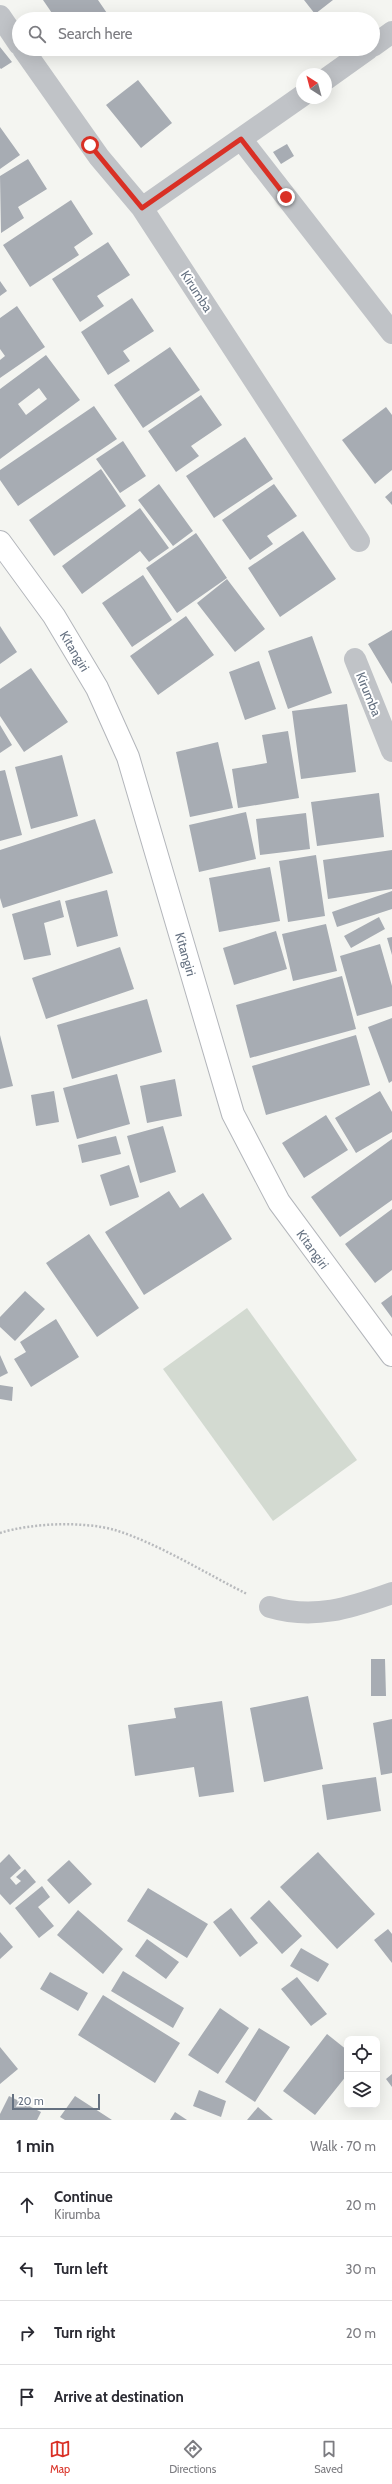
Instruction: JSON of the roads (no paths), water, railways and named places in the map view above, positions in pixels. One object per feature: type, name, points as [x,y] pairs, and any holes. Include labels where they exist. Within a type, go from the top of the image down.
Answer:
[{"type":"main road","name":"Kitangiri","points":[[0,542],[54,616],[97,688],[128,757],[233,1114],[279,1202],[392,1355]]},
{"type":"street","points":[[0,16],[12,34]]},
{"type":"street","points":[[380,41],[392,32]]},
{"type":"street","name":"Kirumba","points":[[28,56],[99,157],[142,208],[359,541]]},
{"type":"street","points":[[332,75],[358,56]]},
{"type":"street","points":[[142,208],[296,100]]},
{"type":"street","points":[[241,139],[392,333]]},
{"type":"street","name":"Kirumba","points":[[355,659],[392,751]]},
{"type":"street","points":[[270,1607],[286,1612],[310,1614],[354,1607],[392,1593]]}]
